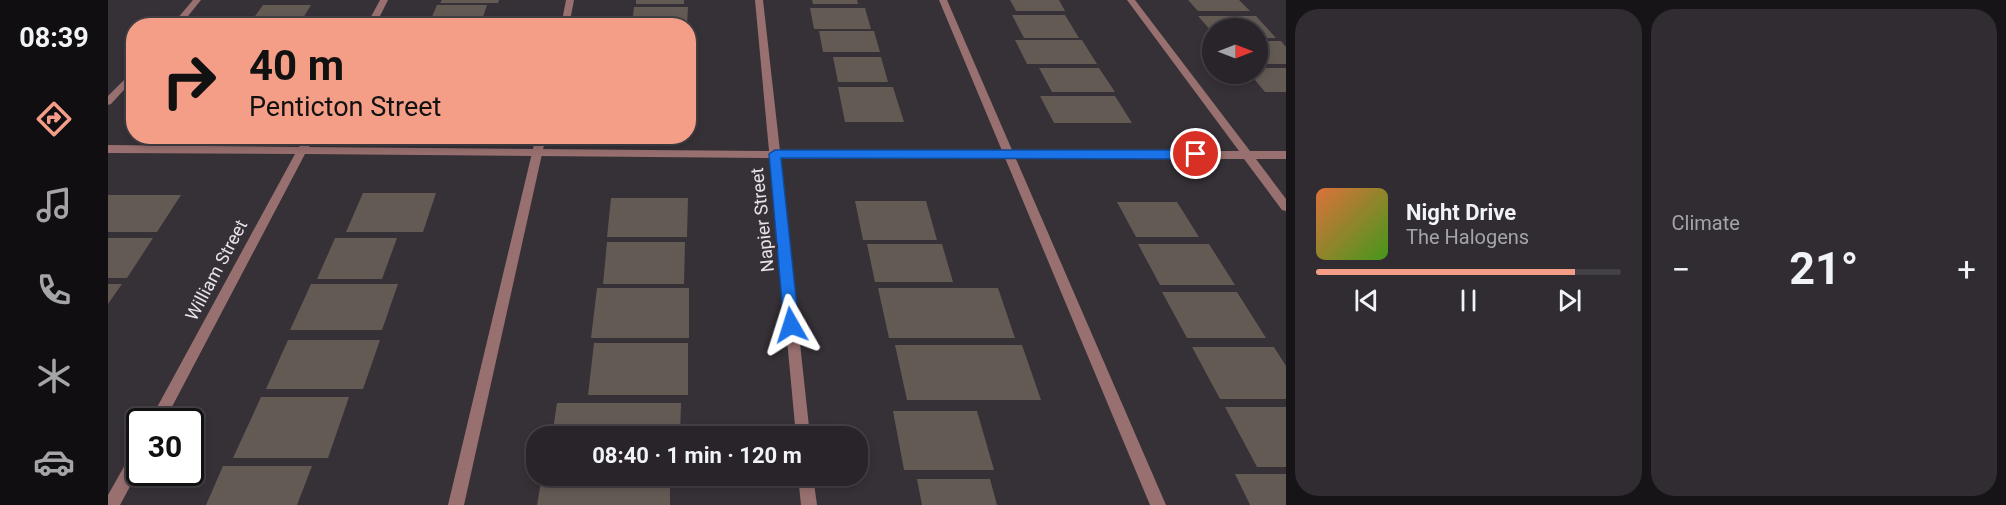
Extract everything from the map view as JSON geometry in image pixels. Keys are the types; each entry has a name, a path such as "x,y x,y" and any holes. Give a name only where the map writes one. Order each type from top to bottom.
{"street":[{"path":"182,18 197,0"},
{"path":"374,18 384,0"},
{"path":"567,18 570,0"},
{"name":"Napier Street","path":"759,0 802,426"},
{"path":"942,0 1158,505"},
{"path":"1131,0 1286,207"},
{"path":"108,102 126,82"},
{"name":"William Street","path":"164,408 306,144"},
{"path":"456,505 504,288 540,144"},
{"path":"108,149 1286,155"},
{"path":"111,505 126,478"},
{"path":"808,486 809,505"}],"building":[{"path":"442,0 499,0 498,3 440,3"},
{"path":"636,0 684,0 684,4 636,4"},
{"path":"812,0 857,0 858,4 813,4"},
{"path":"1010,0 1059,0 1065,11 1016,11"},
{"path":"1188,0 1239,0 1250,11 1198,11"},
{"path":"263,5 311,5 303,18 254,18"},
{"path":"437,5 487,5 483,18 431,18"},
{"path":"634,7 688,7 687,18 633,18"},
{"path":"810,8 865,8 871,29 814,29"},
{"path":"1012,15 1065,15 1079,38 1024,38"},
{"path":"1198,16 1256,16 1258,18 1202,18 1202,21"},
{"path":"1268,29 1276,38 1268,38"},
{"path":"819,31 874,31 880,52 823,52"},
{"path":"1015,40 1082,40 1097,64 1027,64"},
{"path":"1268,41 1281,41 1286,47 1286,64 1268,64"},
{"path":"833,57 881,57 888,82 838,82"},
{"path":"1039,68 1099,68 1115,92 1052,92"},
{"path":"1268,68 1286,68 1286,92 1265,92 1258,84 1268,84"},
{"path":"838,87 893,87 904,122 845,122"},
{"path":"1040,96 1115,96 1132,123 1054,123"},
{"path":"363,193 436,193 423,232 346,232"},
{"path":"108,195 181,195 157,232 108,232"},
{"path":"611,198 688,198 687,237 607,237"},
{"path":"855,201 926,201 937,240 863,240"},
{"path":"1117,202 1177,202 1199,237 1136,237"},
{"path":"108,238 153,238 127,278 108,278"},
{"path":"335,238 397,238 382,279 317,279"},
{"path":"607,242 685,242 684,284 603,284"},
{"path":"867,244 942,244 953,282 875,282"},
{"path":"1138,244 1209,244 1235,285 1160,285"},
{"path":"108,284 122,284 108,304"},
{"path":"311,284 398,284 382,330 290,330"},
{"path":"597,288 689,288 689,338 591,338"},
{"path":"878,288 998,288 1015,338 889,338"},
{"path":"1162,292 1237,292 1266,338 1187,338"},
{"path":"288,340 380,340 363,389 266,389"},
{"path":"594,343 688,343 688,395 588,395"},
{"path":"895,345 1022,345 1041,400 907,400"},
{"path":"1192,347 1274,347 1286,366 1286,399 1220,399"},
{"path":"261,397 349,397 328,458 233,458"},
{"path":"557,403 681,403 680,426 554,426"},
{"path":"1225,407 1286,407 1286,467 1257,467"},
{"path":"893,411 977,411 994,470 904,470"},
{"path":"223,466 312,466 297,505 206,505"},
{"path":"1235,474 1286,474 1286,505 1250,505"},
{"path":"917,479 990,479 997,505 922,505"},
{"path":"540,486 670,486 670,505 537,505"}],"route":[{"path":"791,325 775,154 1196,154"}]}
